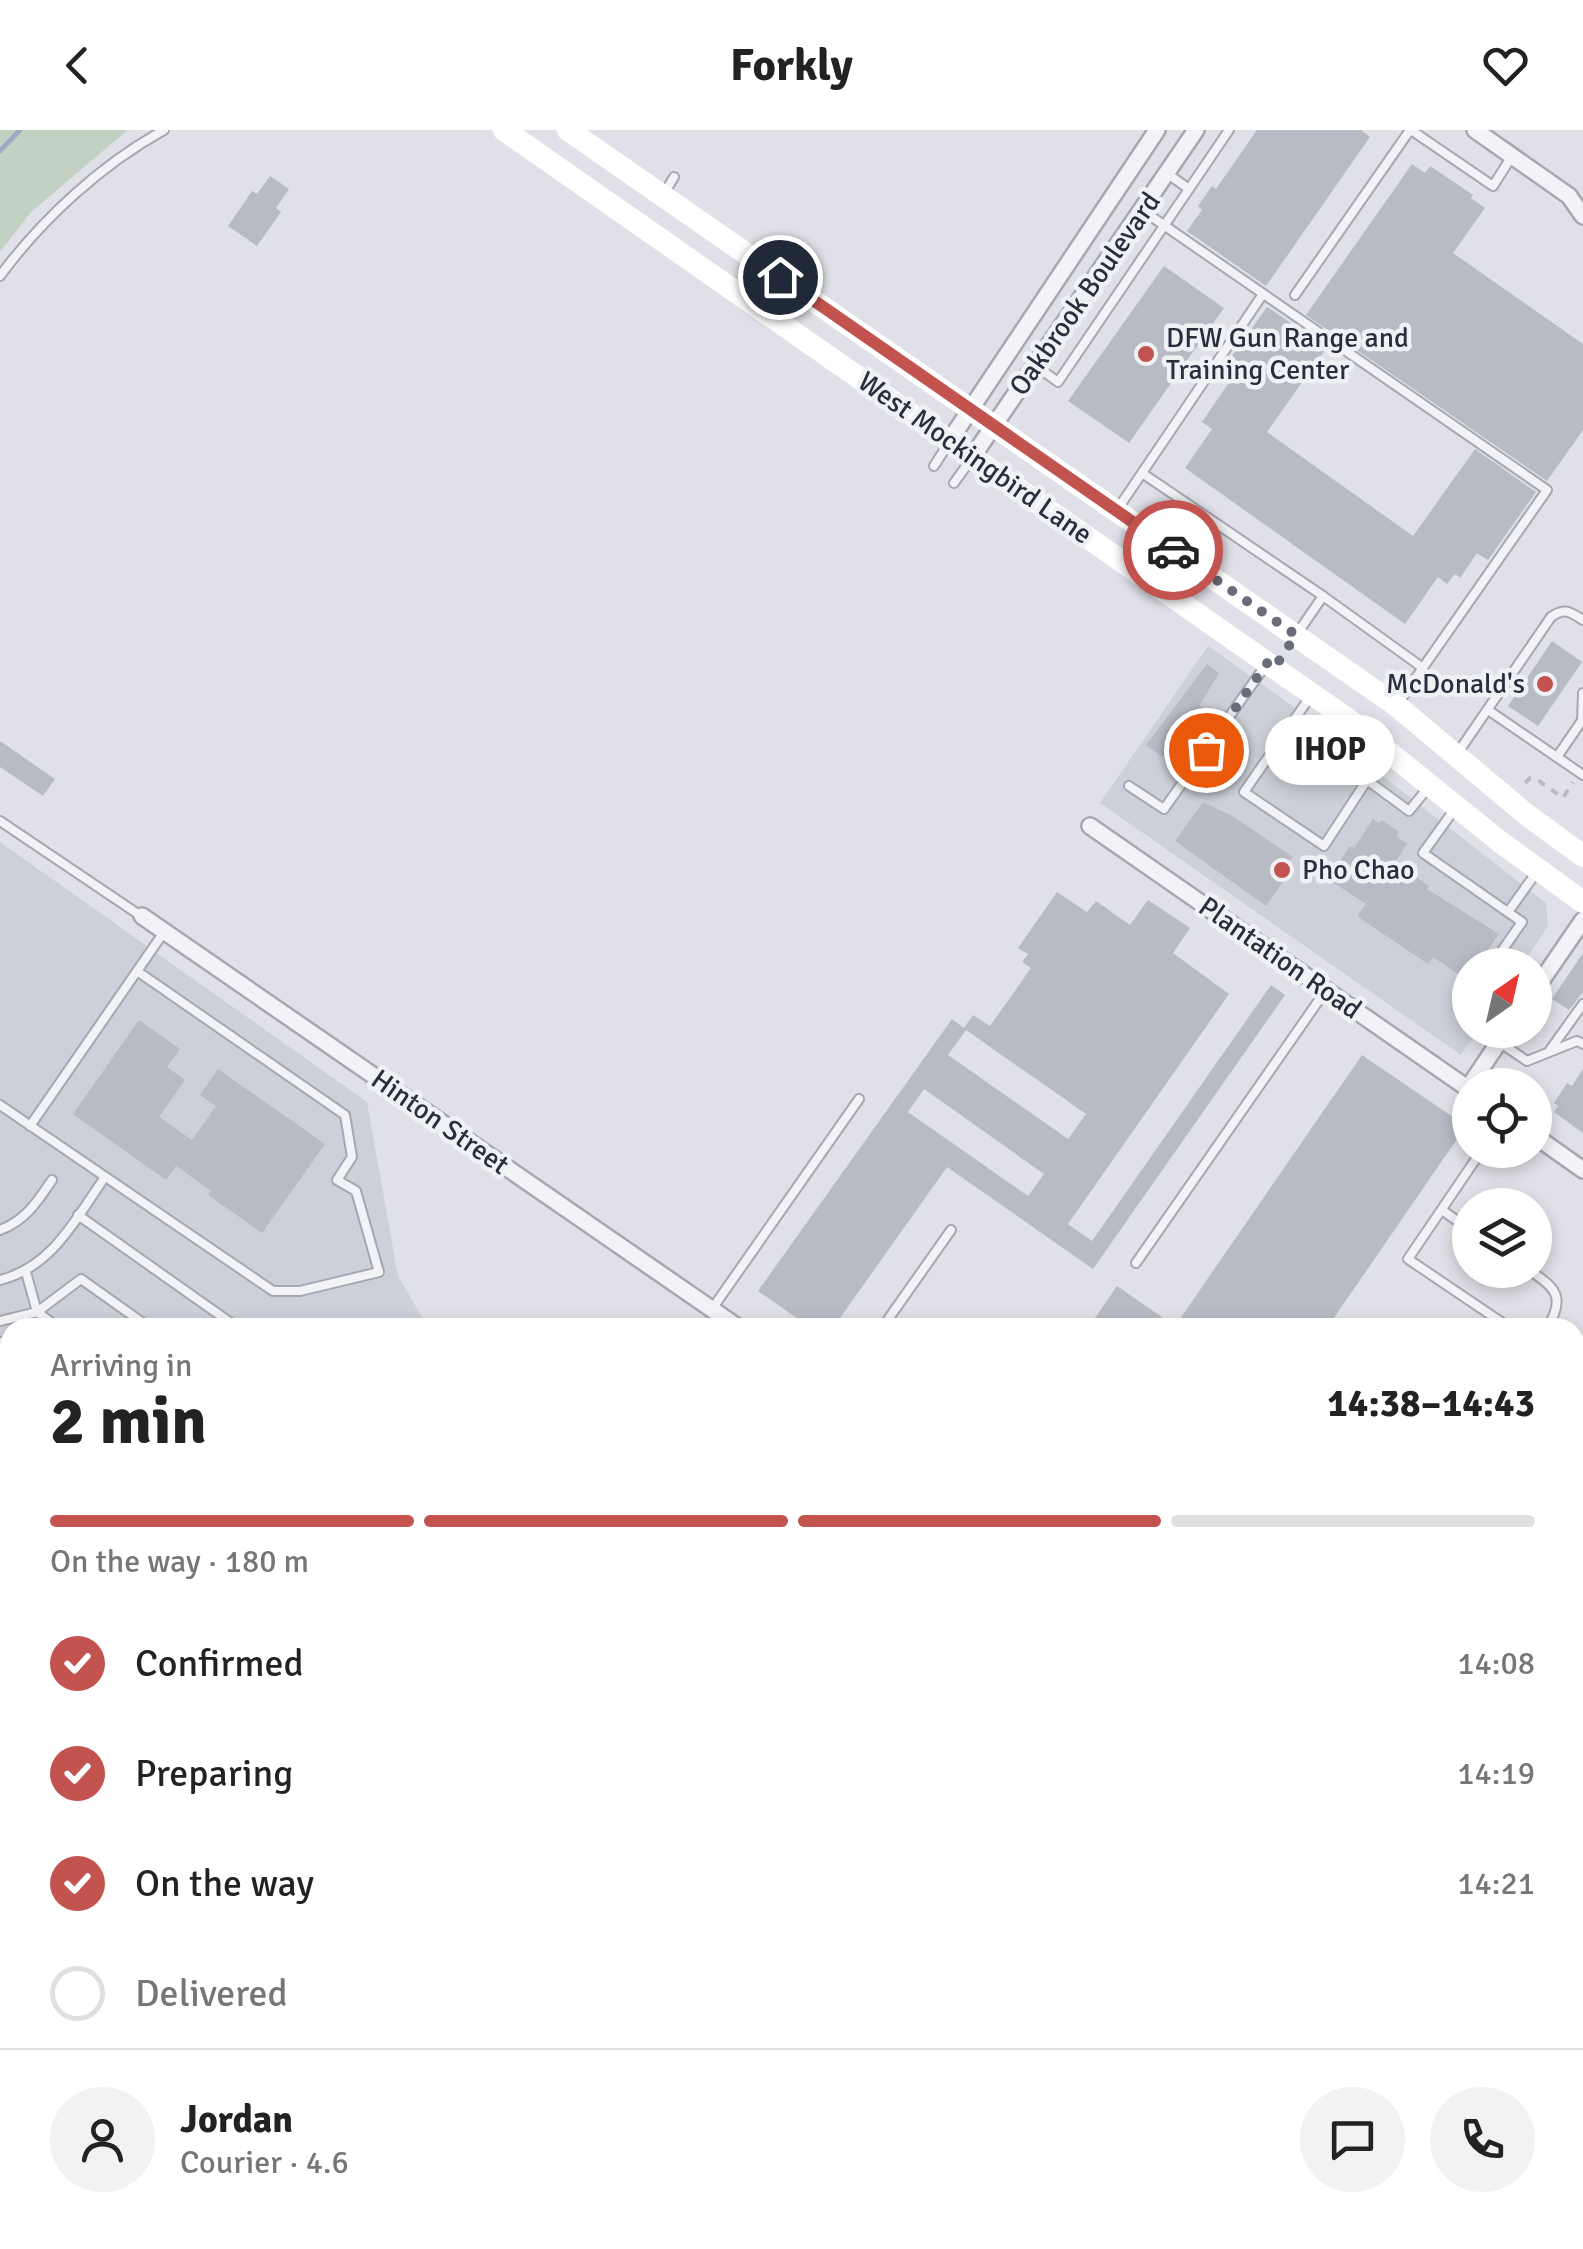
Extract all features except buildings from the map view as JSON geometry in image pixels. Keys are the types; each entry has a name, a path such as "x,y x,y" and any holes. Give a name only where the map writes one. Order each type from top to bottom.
{"main road":[{"name":"West Mockingbird Lane","path":"504,130 1272,665 1388,749 1583,902"},
{"name":"West Mockingbird Lane","path":"568,130 668,186 970,409 1396,706 1527,815 1583,856"},
{"path":"642,226 668,186"},
{"path":"1272,665 1296,635"}],"street":[{"name":"Oakbrook Boulevard","path":"950,440 1109,186 1157,130"},
{"name":"Oakbrook Boulevard","path":"973,456 1196,130"},
{"path":"1475,130 1569,196 1583,216"},
{"path":"1109,186 1142,210"},
{"name":"Plantation Road","path":"1086,824 1452,1077"},
{"name":"Hinton Street","path":"142,916 724,1318"},
{"path":"1552,965 1583,920"},
{"path":"1552,1148 1583,1170"}],"lane":[{"path":"0,276 102,170 164,130"},
{"path":"1036,366 1058,382 1229,130"},
{"path":"1294,296 1410,130 1493,186 1512,156"},
{"path":"1168,174 1190,189"},
{"path":"1142,210 1547,490 1396,706"},
{"path":"1117,510 1262,294"},
{"path":"934,466 950,440"},
{"path":"954,483 973,456"},
{"path":"1142,473 1423,668"},
{"path":"1296,635 1323,596"},
{"path":"1456,754 1551,616 1569,610 1580,621"},
{"path":"1128,786 1164,808 1272,665"},
{"path":"1557,757 1582,720 1583,693"},
{"path":"1312,694 1244,792 1324,846 1388,749"},
{"path":"1488,710 1583,775"},
{"path":"1367,780 1410,811 1430,784"},
{"path":"1457,806 1423,853 1522,922 1504,948"},
{"path":"0,820 142,916"},
{"path":"1508,912 1538,870"},
{"path":"30,1126 164,932"},
{"path":"0,1105 274,1290 300,1290 380,1272 356,1192 337,1180 352,1157 345,1114 138,971"},
{"path":"1136,1264 1326,990"},
{"path":"1548,1054 1583,1004"},
{"path":"1514,1048 1526,1060 1577,1042 1583,1044"},
{"path":"712,1310 859,1098"},
{"path":"1470,1168 1408,1258 1495,1318"},
{"path":"0,1280 26,1272 46,1258 105,1177"},
{"path":"0,1230 14,1226 52,1180"},
{"path":"1442,1210 1452,1217"},
{"path":"78,1215 224,1318"},
{"path":"889,1318 951,1230"},
{"path":"26,1272 37,1312 45,1318"},
{"path":"15,1318 37,1312 81,1279 136,1318"},
{"path":"1552,1287 1558,1298 1553,1318"}],"path":[{"path":"1525,783 1535,778 1562,798 1573,782"}],"shaded area":[{"path":"1208,646 1291,705 1546,903 1548,926 1533,948 1452,948 1452,1048 1466,1048 1461,1055 1100,803"},
{"path":"0,842 367,1102 398,1276 423,1318 0,1318"}],"green space":[{"path":"0,130 128,130 31,212 0,252"}],"waterway":[{"path":"0,151 20,130"}],"way so far":[{"path":"1173,550 1296,635 1275,667 1268,662 1206,750"}],"place":[{"name":"DFW Gun Range and Training Center","path":"1146,354"},
{"name":"McDonald's","path":"1545,684"},
{"name":"IHOP","path":"1206,750"},
{"name":"Pho Chao","path":"1282,870"}],"route":[{"path":"780,277 1173,550"}]}
